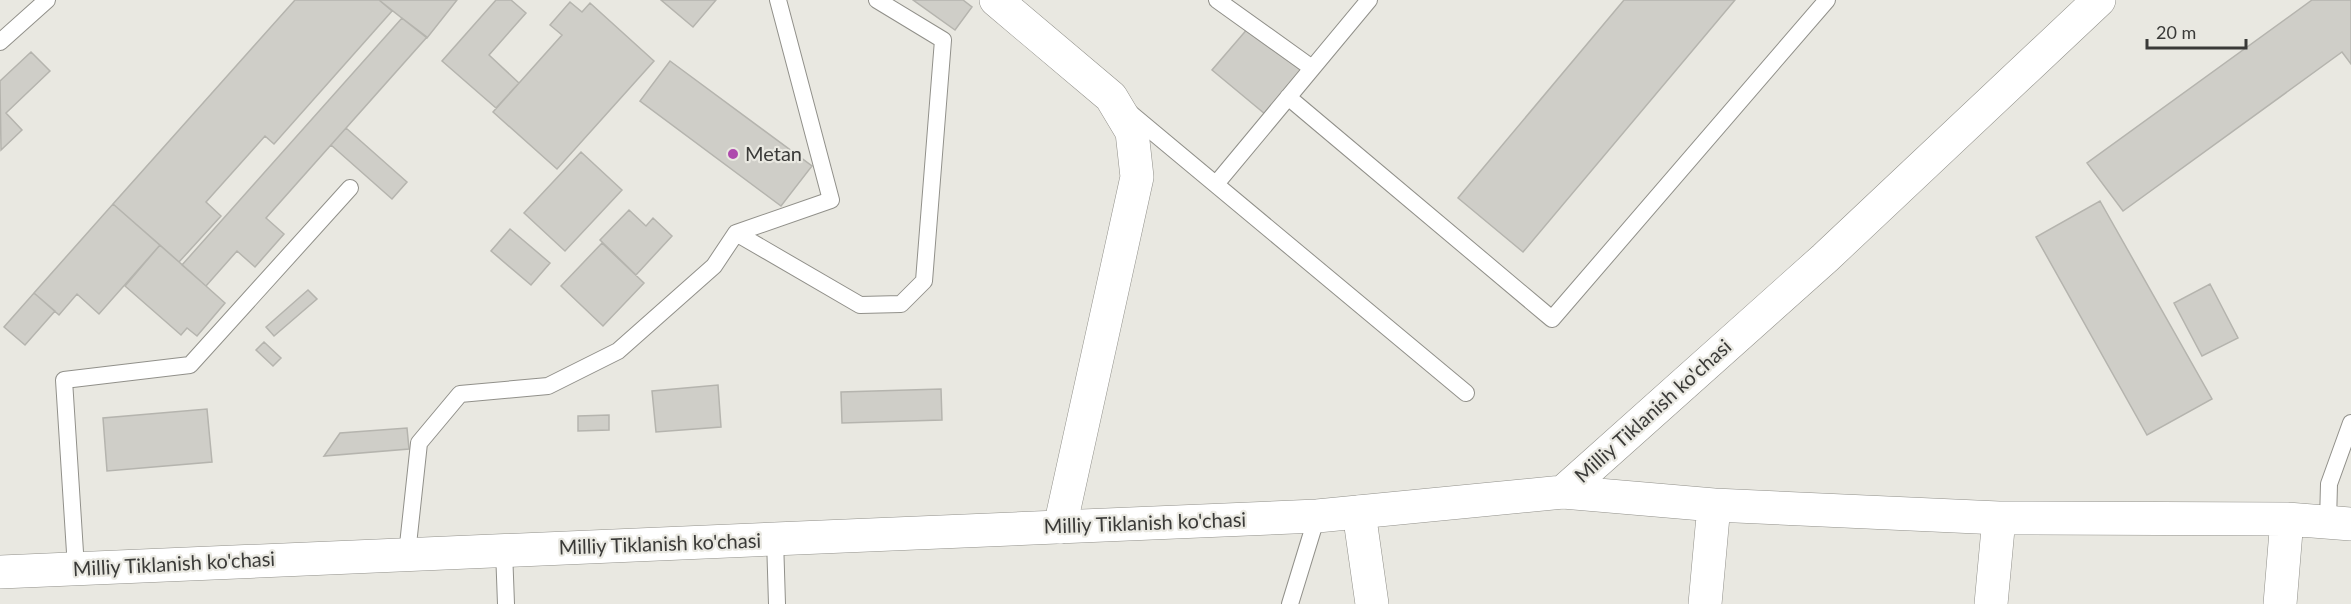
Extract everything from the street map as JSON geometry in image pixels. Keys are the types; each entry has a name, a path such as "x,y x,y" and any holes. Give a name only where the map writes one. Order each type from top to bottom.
{"main road":[{"path":"996,0 1111,97 1132,132 1137,177 1060,527"},
{"name":"Milliy Tiklanish ko'chasi","path":"0,572 1317,516 1563,492 1825,258 2101,2"},
{"path":"1563,492 1714,505 1999,518 2287,519 2340,523"},
{"path":"1705,604 1714,505"},
{"path":"1359,512 1372,604"},
{"path":"1991,604 1999,518"},
{"path":"2280,604 2287,519"}],"lane":[{"path":"0,42 47,0"},
{"path":"406,554 419,443 460,394 548,386 618,351 714,266 736,233 831,200 778,0"},
{"path":"736,233 860,305 901,304 924,281 943,40 877,0"},
{"path":"1217,0 1312,68"},
{"path":"1216,184 1369,0"},
{"path":"1288,97 1552,319 1827,0"},
{"path":"1111,97 1466,393"},
{"path":"76,568 64,380 190,365 350,188"},
{"path":"2340,523 2329,484 2351,423"},
{"path":"1290,604 1317,516"},
{"path":"775,539 777,604"},
{"path":"504,550 506,604"}],"building":[{"path":"295,0 379,0 392,11 274,144 265,136 206,202 221,216 179,262 113,204"},
{"path":"379,0 457,0 427,38"},
{"path":"496,0 511,0 526,13 489,55 519,83 496,108 442,61"},
{"path":"661,0 716,0 693,27"},
{"path":"913,0 963,0 972,7 955,30"},
{"path":"1624,0 1735,0 1523,252 1458,198"},
{"path":"2312,0 2351,0 2351,64 2342,52 2123,211 2087,163"},
{"path":"570,2 582,12 590,3 654,61 557,169 493,112 562,35 550,25"},
{"path":"402,18 427,37 266,218 284,234 255,267 237,251 206,286 182,265"},
{"path":"1249,27 1302,71 1265,114 1212,70"},
{"path":"31,52 50,71 6,113 22,130 1,150 0,81"},
{"path":"670,61 812,166 781,206 640,101"},
{"path":"346,128 407,182 392,199 331,145"},
{"path":"581,152 622,190 565,251 524,213"},
{"path":"2100,201 2212,399 2147,435 2036,237"},
{"path":"113,204 160,245 99,314 77,294 59,315 34,293"},
{"path":"629,210 646,226 653,218 672,236 636,275 600,240"},
{"path":"510,229 550,263 531,285 491,251"},
{"path":"602,243 644,283 603,326 561,286"},
{"path":"160,245 225,303 197,336 187,328 181,335 125,286"},
{"path":"2210,284 2238,338 2202,356 2174,303"},
{"path":"308,290 317,299 274,336 266,327"},
{"path":"34,293 55,311 25,345 4,327"},
{"path":"264,342 281,358 273,366 256,350"},
{"path":"718,385 721,427 656,432 652,391"},
{"path":"941,389 942,420 842,423 841,392"},
{"path":"207,409 212,462 107,471 103,418"},
{"path":"609,415 609,430 578,431 578,416"},
{"path":"407,428 409,449 324,456 340,433"}],"place":[{"name":"Metan","path":"733,154"}]}
